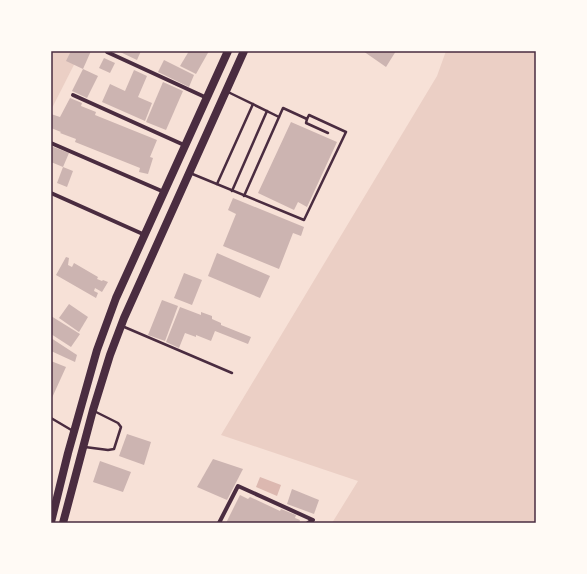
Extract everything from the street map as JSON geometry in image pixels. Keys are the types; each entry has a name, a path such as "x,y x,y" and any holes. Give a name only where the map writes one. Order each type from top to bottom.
{"main road":[{"path":"51,522 97,350 116,298 184,145 228,51"},
{"path":"63,523 93,410 121,326 188,173 244,51"},
{"path":"199,114 212,120"},
{"path":"97,350 110,356"},
{"path":"71,444 84,446"}],"street":[{"path":"108,52 207,98"},
{"path":"73,95 184,145"},
{"path":"51,143 164,192"},
{"path":"51,193 145,235"},
{"path":"220,523 238,486 313,520 308,523"}],"lane":[{"path":"225,91 279,117"},
{"path":"217,184 253,104"},
{"path":"244,196 284,108 308,119"},
{"path":"232,191 267,111"},
{"path":"188,173 304,220 346,132 309,115 306,123 328,133"},
{"path":"121,326 232,373"},
{"path":"84,446 108,450 114,449 121,427 118,422 93,410"},
{"path":"51,418 74,432"}],"shaded area":[{"path":"51,51 81,51 51,110"},
{"path":"446,51 536,51 536,523 332,523 358,481 221,435 437,76"},
{"path":"260,477 281,485 277,496 256,487"}],"building":[{"path":"71,51 91,51 83,69 66,61"},
{"path":"118,51 141,51 137,60"},
{"path":"189,51 209,51 196,74 180,66"},
{"path":"363,51 396,51 386,67"},
{"path":"104,58 115,63 110,73 99,68"},
{"path":"164,60 194,75 189,87 158,72"},
{"path":"83,69 98,76 87,98 72,91"},
{"path":"134,70 147,76 138,97 152,103 145,121 102,102 110,84 125,91"},
{"path":"163,82 183,91 166,130 146,122"},
{"path":"70,98 82,103 81,106 96,112 95,115 157,140 150,157 153,158 148,174 139,172 140,168 75,142 76,139 51,128 51,114 60,117"},
{"path":"291,122 337,142 307,207 298,202 294,210 258,193"},
{"path":"51,146 69,153 63,167 51,162"},
{"path":"63,167 73,171 67,187 57,183"},
{"path":"233,198 304,227 301,236 293,233 279,269 223,246 236,214 228,210"},
{"path":"217,253 270,276 260,298 208,276"},
{"path":"66,257 69,258 68,265 72,267 74,263 98,277 97,279 108,282 102,292 95,288 94,291 98,293 96,298 56,275"},
{"path":"184,273 202,280 192,305 174,298"},
{"path":"162,300 178,306 165,341 148,335"},
{"path":"69,304 88,317 79,332 59,318"},
{"path":"180,307 201,315 201,312 212,316 212,319 221,323 221,325 251,337 248,344 215,331 211,341 196,335 196,337 185,333 179,348 166,342"},
{"path":"51,316 80,334 71,347 51,334"},
{"path":"51,338 77,355 75,362 51,351"},
{"path":"51,361 66,367 51,400"},
{"path":"127,434 151,442 144,465 119,456"},
{"path":"213,459 243,469 227,500 197,487"},
{"path":"100,461 131,472 123,492 93,482"},
{"path":"292,489 319,500 314,514 287,504"},
{"path":"240,495 248,499 250,497 280,511 281,509 296,515 295,518 300,520 299,523 226,523"}]}
